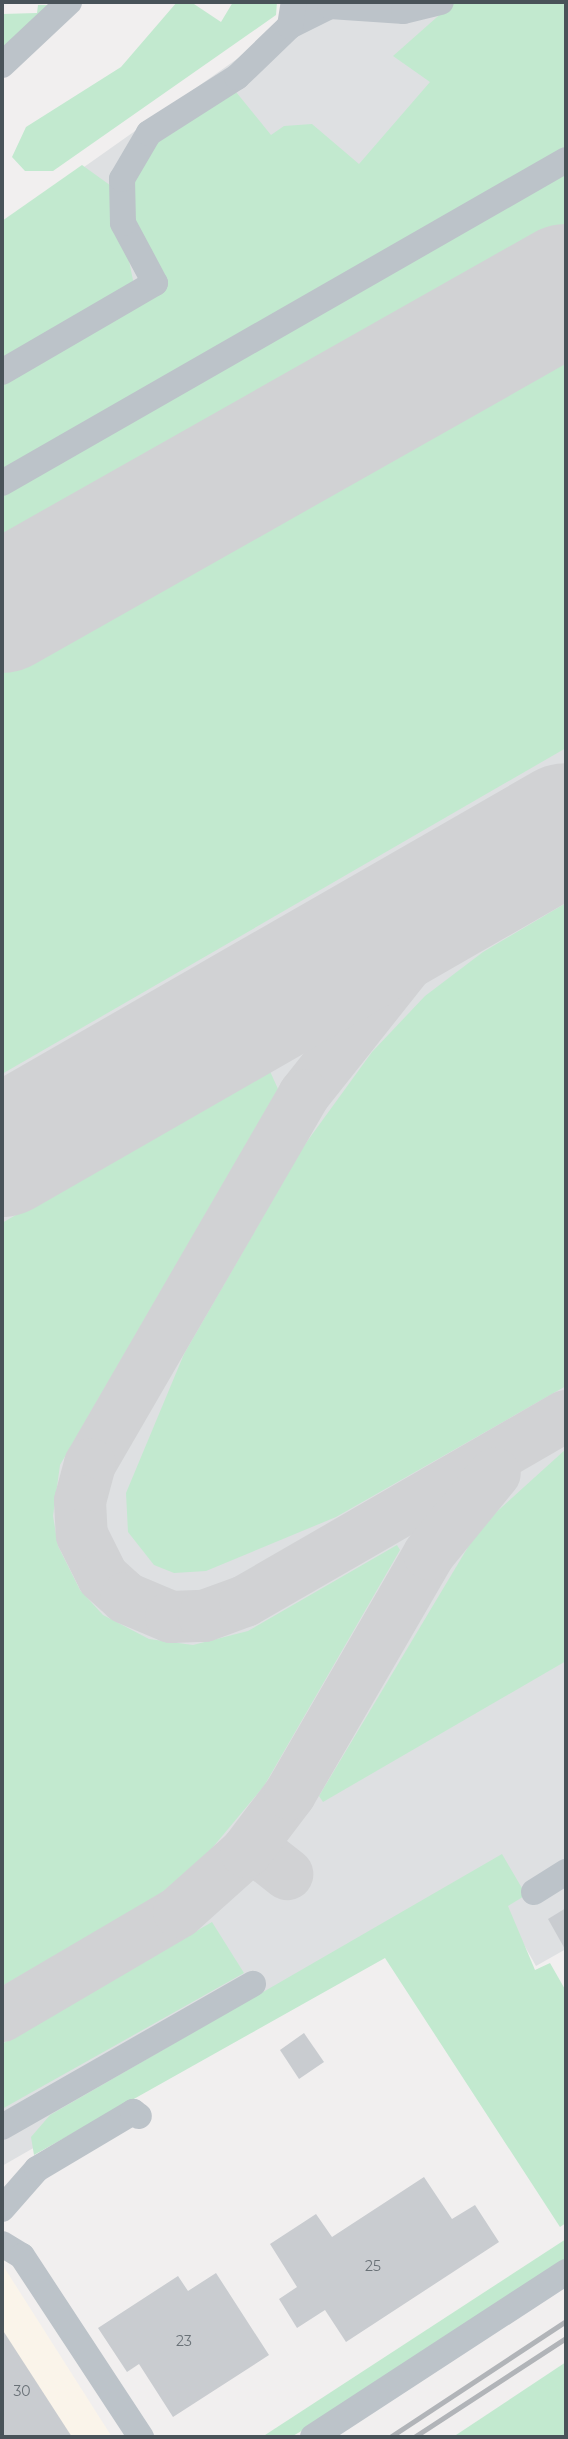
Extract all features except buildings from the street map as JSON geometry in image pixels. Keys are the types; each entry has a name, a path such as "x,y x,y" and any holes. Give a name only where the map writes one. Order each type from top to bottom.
{"street":[{"path":"2,65 69,2"},
{"path":"2,372 155,283 123,223 122,179 149,133 237,77 292,14 330,6 404,11 441,2"},
{"path":"2,483 566,160"},
{"path":"534,1892 566,1872"},
{"path":"2,2127 253,1983"},
{"path":"2,2209 37,2169 133,2112 139,2116"},
{"path":"2,2244 22,2256 141,2437"},
{"path":"313,2437 566,2272"}],"shaded area":[{"path":"291,2 566,2 566,1949 536,1966 491,1886 2,2166 2,225 288,23"},
{"path":"2,2264 112,2437 2,2437"}],"green space":[{"path":"177,2 191,2 221,22 233,2 277,2 276,15 53,171 25,171 12,157 26,127 121,67"},
{"path":"454,2 566,2 566,151 2,475 2,380 163,287 122,195 146,146 232,87 271,135 284,126 312,124 359,164 430,82 393,56"},
{"path":"38,5 49,5 2,59 2,14 37,13"},
{"path":"82,165 114,188 134,285 2,365 2,221"},
{"path":"566,166 566,748 2,1074 2,490"},
{"path":"566,903 566,1386 336,1517 206,1571 174,1573 154,1565 128,1532 126,1493 184,1354 303,1147 372,1052 425,996 483,952"},
{"path":"269,1069 278,1089 60,1465 53,1516 58,1546 80,1590 103,1615 149,1639 193,1645 248,1631 397,1545 400,1550 264,1786 198,1865 149,1902 2,1986 2,1223"},
{"path":"566,1449 566,1661 323,1802 319,1796 480,1527"},
{"path":"502,1854 526,1895 508,1906 535,1970 550,1963 566,1991 566,2223 560,2227 385,1958 34,2155 31,2137 50,2115"},
{"path":"212,1922 244,1973 2,2109 2,2044"},
{"path":"566,2239 566,2262 366,2394 291,2437 262,2437"},
{"path":"566,2362 566,2437 453,2437"}],"taxiway":[{"path":"566,830 503,876 414,956 304,1095 90,1464 80,1501 82,1535 103,1577 126,1598 171,1617 204,1616 245,1601 566,1416"},
{"path":"2,2016 179,1912 246,1852 290,1794 429,1554 495,1473"},
{"path":"246,1852 259,1852 287,1874"}],"runway":[{"path":"2,608 566,289"},
{"path":"2,1152 566,828"}],"railway":[{"path":"390,2437 566,2321"},
{"path":"414,2437 566,2338"}]}
